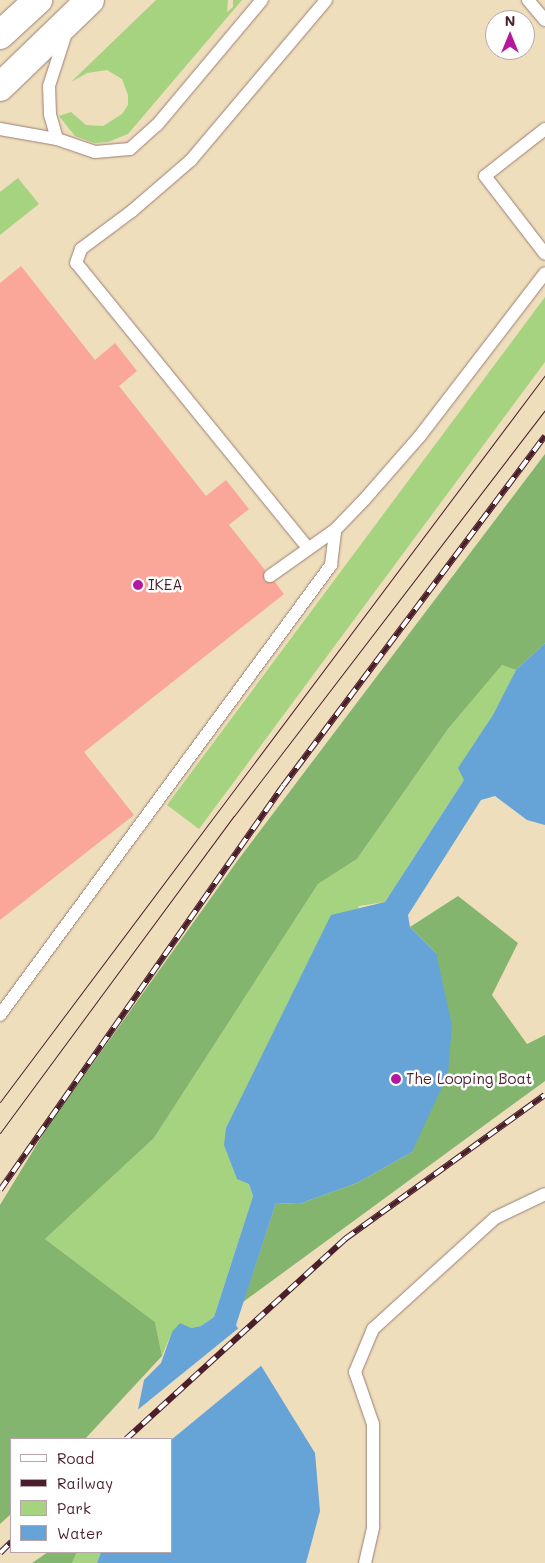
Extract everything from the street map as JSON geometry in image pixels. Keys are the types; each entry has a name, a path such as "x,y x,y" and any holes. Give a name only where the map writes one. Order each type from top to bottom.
{"main road":[{"path":"0,35 38,0"},
{"path":"0,87 90,0"}],"lane":[{"path":"0,130 57,139 95,152 130,149 157,125 262,0"},
{"path":"308,548 76,263 80,249 132,211 190,160 326,0"},
{"path":"528,0 545,20"},
{"path":"57,139 50,114 49,86 70,20"},
{"path":"545,129 485,176 545,254"},
{"path":"270,576 335,530 420,436 545,273"},
{"path":"0,1015 331,565 335,530"},
{"path":"365,1563 374,1527 374,1424 356,1372 374,1329 495,1218 545,1194"}],"green space":[{"path":"156,0 228,0 227,12 233,7 233,0 242,0 128,134 108,142 94,143 75,136 59,116 71,112 86,125 103,126 122,114 128,105 128,95 122,79 107,70 87,73 71,82"},
{"path":"18,178 39,204 0,235 0,192"},
{"path":"545,297 545,362 199,829 167,805"},
{"path":"545,454 545,643 516,670 502,665 448,729 357,859 318,884 154,1138 45,1239 155,1322 162,1356 86,1438 10,1438 10,1515 0,1524 0,1205 48,1126 238,860"},
{"path":"502,665 516,670 464,780 385,902 359,906 249,1184 253,1196 214,1317 201,1326 172,1332 162,1356 155,1322 45,1239 154,1138 318,884 357,859 448,729"},
{"path":"458,896 518,943 492,995 527,1044 545,1035 545,1081 243,1302 276,1203 299,1204 357,1183 412,1152 436,953 410,927"},
{"path":"47,1553 77,1553 72,1563 32,1563"},
{"path":"77,1553 101,1553 97,1563 72,1563"}],"water":[{"path":"545,643 545,825 527,820 495,796 481,800 408,915 410,927 436,953 452,1025 448,1074 412,1152 357,1183 299,1204 276,1203 236,1325 315,1453 320,1511 306,1563 97,1563 101,1553 172,1553 172,1438 132,1438 144,1380 161,1363 172,1332 180,1323 191,1328 201,1326 214,1317 253,1196 249,1184 237,1179 224,1145 226,1128 331,915 385,902 464,780 458,768 493,715 516,670"}],"pier":[{"path":"240,1327 262,1365 172,1439 130,1438 135,1412"}],"building":[{"name":"IKEA","path":"21,266 95,360 115,343 137,371 119,386 206,496 226,480 249,509 229,525 265,570 264,581 275,582 284,594 84,752 134,815 0,920 0,283"}],"tram line":[{"path":"0,1102 545,375"},
{"path":"0,1133 234,816 545,410"}],"railway":[{"path":"0,1190 283,786 545,436"},
{"path":"127,1438 345,1239 545,1095"},
{"path":"0,1553 10,1543"}],"place":[{"name":"IKEA","path":"138,585"},
{"name":"The Looping Boat","path":"396,1079"}]}
